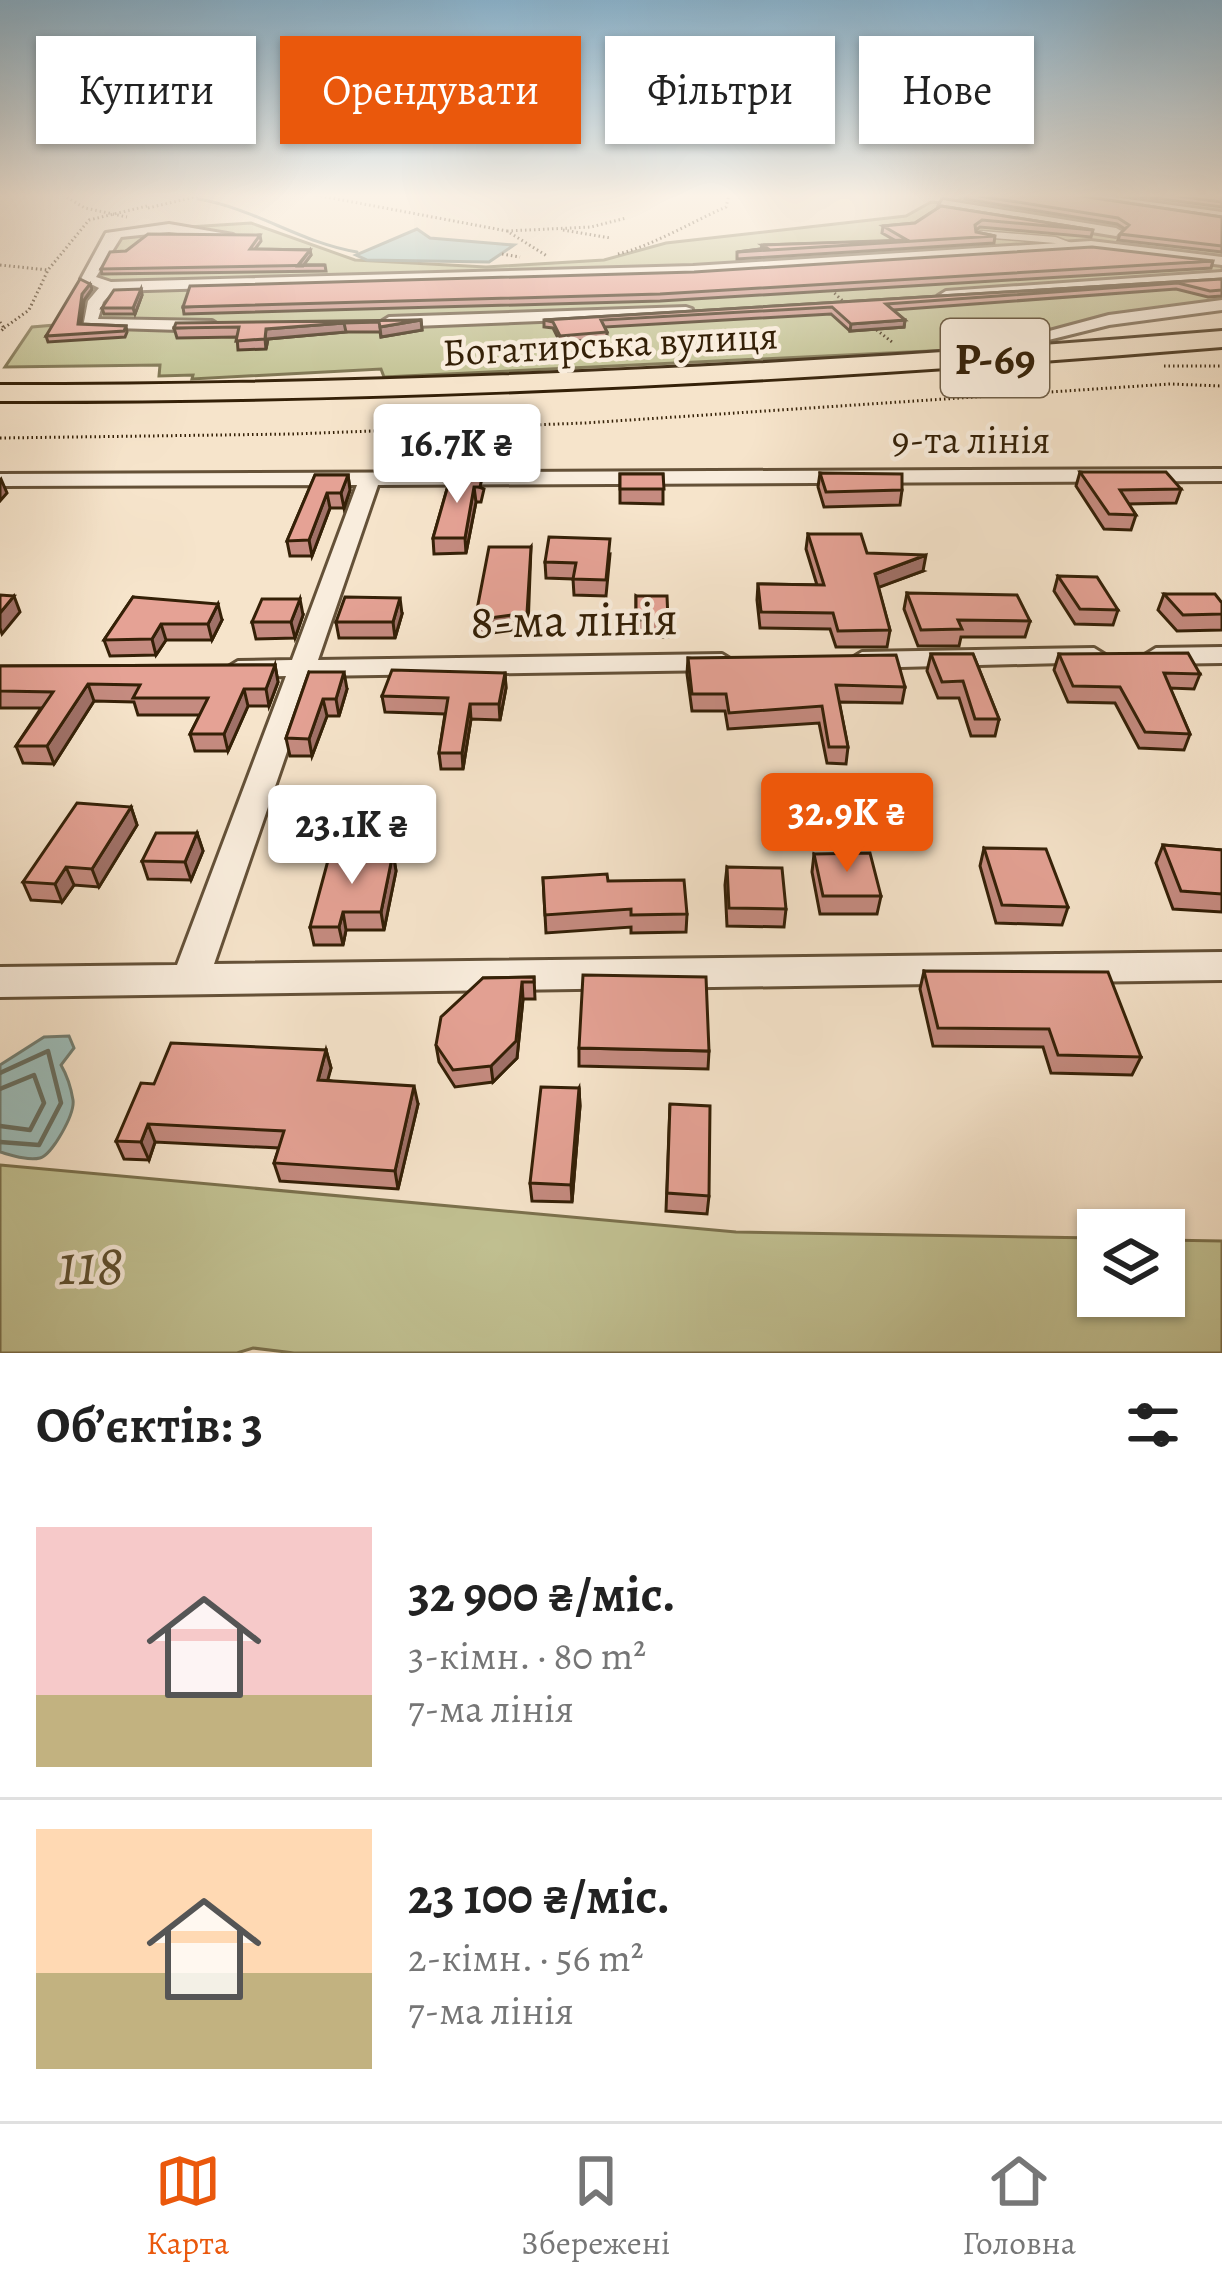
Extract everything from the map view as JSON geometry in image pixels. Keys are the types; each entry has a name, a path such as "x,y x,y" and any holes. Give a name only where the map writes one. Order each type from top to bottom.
{"main road":[{"name":"Богатирська вулиця","path":"0,393 357,392 929,364 1222,339"},
{"name":"Богатирська вулиця","path":"0,406 590,397 898,380 1222,353"}],"street":[{"path":"99,258 88,278 109,287 577,274 879,258"},
{"path":"916,298 1222,276"},
{"path":"109,287 96,301 89,324 112,328 241,326"},
{"path":"929,364 1074,327 1222,305"},
{"path":"376,322 697,311"},
{"name":"9-та лінія","path":"0,480 1222,475"},
{"path":"190,980 371,476"},
{"path":"844,660 1222,655"},
{"name":"8-ма лінія","path":"207,669 749,662"},
{"path":"0,982 1222,966"}],"path":[{"path":"0,322 2,330 29,310 58,258"},
{"path":"550,258 577,274"},
{"path":"802,263 845,303"},
{"path":"0,265 48,270"},
{"path":"861,317 893,343"},
{"path":"1157,367 1222,366"},
{"path":"0,437 240,438 607,424 1170,385 1222,386"}],"green space":[{"path":"95,258 350,258 486,267 604,260 1222,258 1222,303 1122,316 950,350 384,377 381,369 192,379 193,375 159,376 160,365 5,367 32,327 55,325"},
{"name":"118","path":"0,1165 736,1232 1077,1238 1077,1317 1185,1317 1185,1240 1222,1241 1222,1353 294,1353 253,1348 237,1353 0,1353"}],"water":[{"path":"363,258 495,258 489,262"},
{"path":"69,1036 74,1048 61,1065 73,1106 62,1133 40,1158 0,1152 0,1065 44,1037"}],"building":[{"path":"107,258 303,258 298,265 325,265 101,269"},
{"path":"915,258 1213,261 660,294 183,307 190,286 694,272"},
{"path":"80,279 90,284 82,294 78,324 126,326 124,331 46,336"},
{"path":"1222,279 1222,290 1210,291 1178,283 886,304 905,320 851,324 832,307 601,320 607,332 560,336 553,322 544,320"},
{"path":"141,289 133,308 102,308 114,290"},
{"path":"421,320 380,327 379,322 266,329 265,339 236,341 239,327 174,328 176,323"},
{"path":"1080,472 1166,472 1181,489 1120,490 1136,515 1109,514"},
{"path":"820,473 902,474 902,490 826,492"},
{"path":"483,474 480,487 474,487 465,538 433,538 451,475"},
{"path":"620,474 663,474 664,489 620,489"},
{"path":"315,475 348,475 341,493 327,493 309,540 287,541"},
{"path":"808,534 861,534 867,553 926,555 875,574 890,630 838,631 833,613 761,612 758,584 824,585"},
{"path":"549,537 610,539 606,580 573,579 576,563 545,562"},
{"path":"489,547 531,547 527,613 475,620"},
{"path":"1058,576 1097,577 1118,610 1080,609"},
{"path":"907,593 1017,595 1030,621 958,620 962,629 921,630"},
{"path":"1164,594 1215,594 1222,603 1222,614 1183,615"},
{"path":"0,595 14,596 0,613"},
{"path":"636,596 667,596 668,620 636,620"},
{"path":"133,597 218,604 208,624 161,624 152,639 104,640"},
{"path":"345,597 400,598 393,622 336,622"},
{"path":"262,599 300,599 291,622 252,622"},
{"path":"1188,653 1200,674 1164,673 1190,734 1145,732 1120,687 1073,686 1059,654"},
{"path":"931,654 973,654 999,719 975,719 963,681 942,682"},
{"path":"896,655 905,687 836,685 848,747 829,747 822,706 729,713 726,694 692,694 688,658"},
{"path":"275,665 266,689 244,689 224,734 190,734 208,698 133,698 140,685 88,684 47,746 16,746 53,692 0,691 0,666"},
{"path":"392,670 505,673 499,704 470,704 462,753 439,753 448,698 382,696"},
{"path":"309,672 344,672 336,699 323,699 309,739 286,738"},
{"path":"77,803 131,807 92,869 66,867 55,884 23,882"},
{"path":"156,833 197,833 185,862 142,861"},
{"path":"1163,845 1222,850 1222,894 1181,891"},
{"path":"984,848 1046,849 1068,907 1002,905"},
{"path":"330,853 393,853 381,912 343,912 339,927 310,927"},
{"path":"870,853 881,896 823,896 814,854"},
{"path":"727,867 782,868 786,909 729,908"},
{"path":"607,874 608,881 684,880 687,914 631,915 631,909 545,915 543,878"},
{"path":"924,971 1108,972 1141,1057 1058,1055 1049,1029 938,1028"},
{"path":"583,975 706,977 709,1051 579,1048"},
{"path":"534,977 534,982 522,982 516,1041 491,1066 453,1070 436,1045 441,1017 483,978"},
{"path":"171,1043 326,1050 318,1080 414,1086 395,1171 274,1163 284,1131 148,1124 141,1142 116,1141 141,1083 154,1084"},
{"path":"541,1087 579,1088 571,1185 530,1183"},
{"path":"670,1104 710,1106 709,1196 667,1193"}]}
